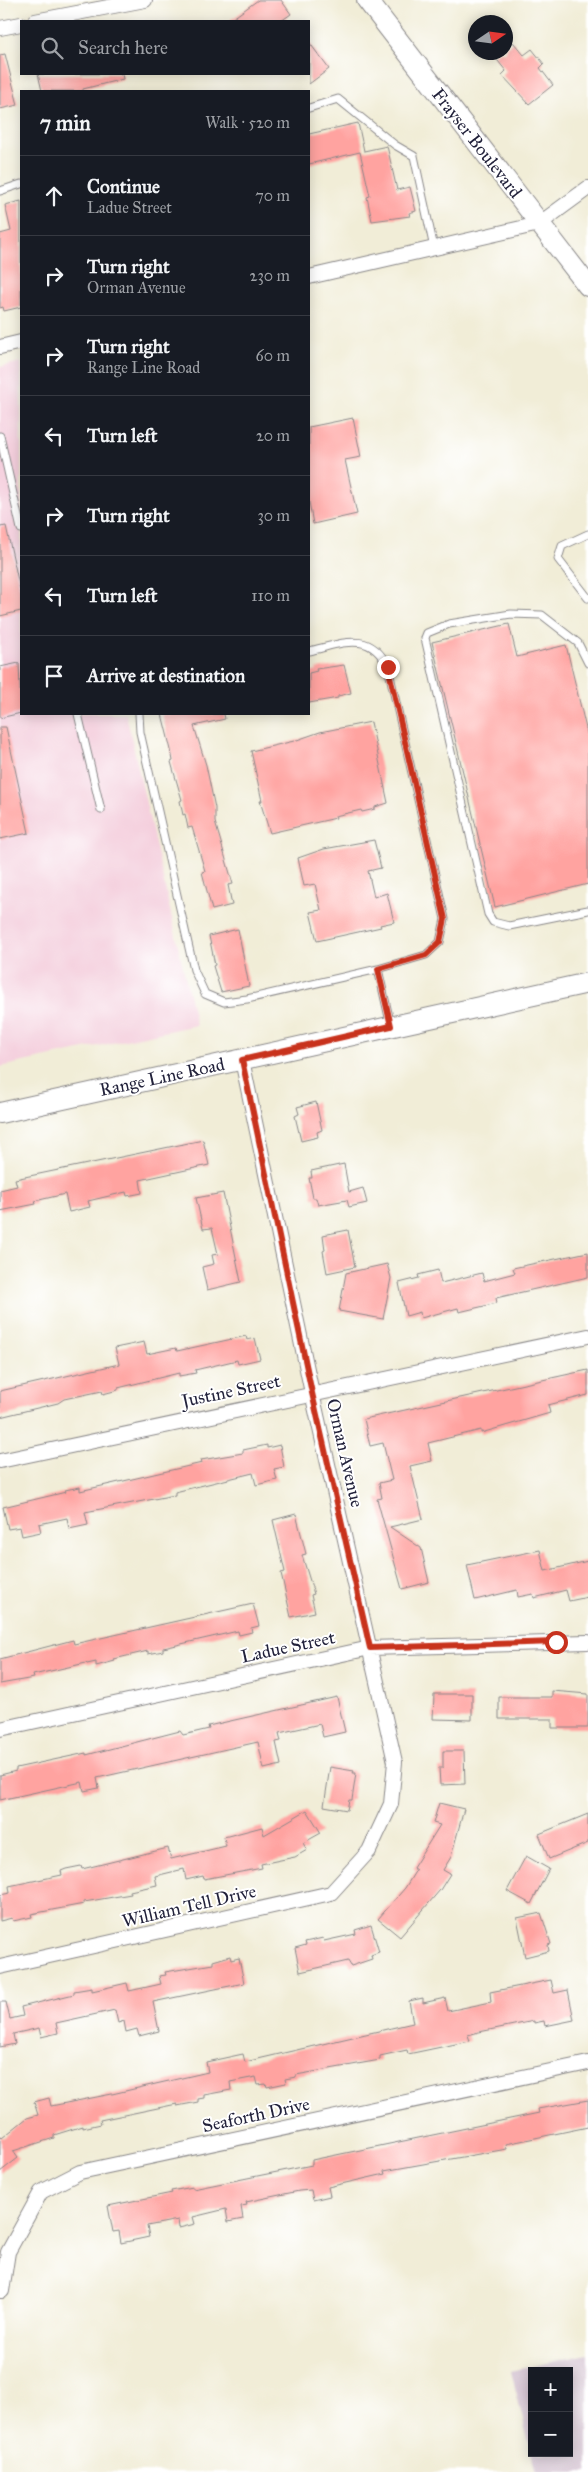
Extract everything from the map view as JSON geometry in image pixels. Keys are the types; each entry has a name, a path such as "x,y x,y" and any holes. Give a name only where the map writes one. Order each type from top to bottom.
{"main road":[{"name":"Frayser Boulevard","path":"366,0 588,286"},
{"name":"Range Line Road","path":"0,1113 588,982"}],"street":[{"path":"40,20 145,0"},
{"path":"0,28 20,24"},
{"path":"310,276 539,224 588,188"},
{"path":"0,347 20,342"},
{"name":"Orman Avenue","path":"242,1060 312,1393 395,1762 391,1804 370,1852"},
{"name":"Justine Street","path":"0,1461 312,1393 588,1336"},
{"name":"Ladue Street","path":"0,1729 370,1648 588,1642"},
{"name":"William Tell Drive","path":"0,1967 331,1893 370,1852"},
{"name":"Seaforth Drive","path":"1,2291 8,2252 41,2192 80,2172 588,2062"}],"lane":[{"path":"310,108 338,100 395,145 414,156 434,248"},
{"path":"0,191 20,184"},
{"path":"0,436 20,524"},
{"path":"588,534 562,546 558,559 588,598"},
{"path":"588,662 578,643 542,615 511,614 449,624 427,633 425,638 488,914 493,922 509,926 588,910"},
{"path":"139,715 140,732 194,970 205,994 224,1002 246,999 378,969 426,955 440,942 445,919 388,667 382,655 372,646 357,640 310,651"},
{"path":"78,715 101,810"},
{"path":"378,969 391,1026"}],"shaded area":[{"path":"20,362 20,715 126,715 196,1025 0,1067 0,367"},
{"path":"588,2354 588,2472 536,2472 532,2457 573,2457 573,2367 529,2367"},
{"path":"528,2367 528,2412 528,2440 511,2371"}],"building":[{"path":"258,0 281,0 291,14 282,20 230,20"},
{"path":"513,42 524,55 532,49 544,64 540,68 553,85 529,104 502,75 506,71 497,60 513,60"},
{"path":"310,43 329,69 309,84 310,75"},
{"path":"5,54 18,105 0,109 0,55"},
{"path":"38,75 122,75 123,79 83,90 42,90"},
{"path":"358,123 364,151 387,146 397,190 410,187 416,211 409,213 410,216 372,221 367,197 370,196 360,152 310,164 310,134"},
{"path":"20,201 20,307 4,311 3,307 0,308 0,234 11,231 5,205"},
{"path":"353,418 361,457 345,460 357,514 313,524 310,508 310,427"},
{"path":"6,526 20,589 20,611 0,616 0,527"},
{"path":"509,624 517,657 566,645 588,737 588,884 495,907 432,642"},
{"path":"19,663 20,713 0,718 0,667"},
{"path":"344,665 351,693 338,696 338,698 310,703 310,673 317,671 316,669"},
{"path":"162,715 224,715 225,719 194,726 206,765 215,808 215,822 233,884 228,885 232,905 212,910 202,872 205,871 192,827 188,828 185,814 183,815 180,801 182,800 171,762 173,761"},
{"path":"371,722 388,803 375,807 375,809 362,812 361,810 335,816 336,818 270,833 260,801 262,801 251,751 294,741 320,732"},
{"path":"0,727 6,727 29,833 0,839"},
{"path":"374,840 381,868 368,871 374,897 387,893 394,922 380,925 381,927 317,941 310,912 321,910 315,884 304,886 298,858 324,849"},
{"path":"238,929 249,986 221,992 213,966 215,965 209,936"},
{"path":"316,1102 322,1130 317,1132 318,1137 301,1141 295,1116 299,1114 297,1107"},
{"path":"203,1140 209,1165 140,1180 142,1193 127,1196 126,1192 88,1201 90,1207 69,1212 65,1194 35,1201 36,1204 0,1211 0,1190 17,1186 15,1179"},
{"path":"344,1164 349,1192 363,1188 367,1203 349,1207 347,1200 318,1205 316,1198 313,1198 309,1178 312,1178 311,1171"},
{"path":"223,1193 241,1282 207,1290 202,1267 214,1264 212,1255 218,1254 212,1228 203,1229 196,1198"},
{"path":"348,1230 355,1267 327,1273 323,1251 325,1250 323,1235"},
{"path":"588,1252 588,1277 496,1298 497,1303 459,1312 458,1308 421,1318 420,1312 406,1316 399,1283 419,1278 418,1275 438,1270 441,1283 482,1273 484,1281 515,1273 513,1268"},
{"path":"387,1264 391,1278 383,1319 339,1311 346,1273"},
{"path":"246,1336 247,1340 255,1338 260,1359 238,1364 237,1360 195,1370 196,1373 179,1376 179,1373 118,1388 118,1390 103,1394 102,1391 64,1399 58,1403 0,1417 0,1391 119,1364 115,1348 144,1342 147,1354 176,1348 177,1351"},
{"path":"588,1370 588,1395 548,1405 550,1413 481,1433 481,1430 428,1443 432,1461 410,1466 423,1519 390,1527 421,1548 429,1582 402,1589 377,1499 382,1498 379,1483 392,1480 383,1443 370,1446 364,1419"},
{"path":"267,1445 267,1448 280,1445 284,1467 274,1469 277,1480 256,1485 253,1473 175,1492 175,1495 85,1512 88,1525 69,1529 67,1518 39,1524 41,1532 22,1536 20,1527 8,1529 3,1507 66,1492 65,1490 80,1487 80,1491 202,1463 201,1460 243,1453 243,1450"},
{"path":"296,1514 306,1554 302,1555 314,1594 311,1595 315,1612 291,1617 281,1573 285,1572 273,1520"},
{"path":"540,1550 545,1571 588,1561 588,1597 569,1601 566,1590 534,1598 533,1594 518,1597 517,1590 475,1600 467,1565"},
{"path":"253,1604 259,1626 251,1628 252,1632 239,1635 238,1631 163,1648 163,1651 148,1654 148,1651 114,1659 115,1661 96,1666 96,1662 86,1663 33,1675 34,1678 0,1684 0,1659 73,1640 74,1644"},
{"path":"552,1691 588,1694 588,1728 552,1728 552,1719 499,1719 499,1697 552,1697"},
{"path":"434,1694 472,1694 472,1720 433,1719"},
{"path":"337,1697 345,1732 323,1737 320,1724 279,1733 281,1741 276,1742 281,1765 264,1769 258,1742 97,1778 99,1788 84,1791 82,1782 0,1800 0,1775 16,1771 16,1768 86,1753 86,1755 180,1731 183,1735 209,1729 208,1726"},
{"path":"443,1751 464,1751 465,1784 440,1785 439,1768 443,1768"},
{"path":"330,1767 356,1773 352,1800 349,1800 347,1810 324,1806"},
{"path":"439,1803 464,1809 451,1857 443,1870 450,1874 440,1890 400,1937 378,1919 405,1888 416,1870 413,1868 440,1825 433,1823"},
{"path":"307,1810 321,1833 303,1843 307,1850 295,1857 261,1864 262,1868 204,1879 203,1876 186,1880 184,1869 155,1876 157,1885 130,1891 131,1894 31,1914 32,1917 13,1921 12,1918 0,1921 0,1895 10,1893 9,1886 62,1875 61,1871 66,1869 81,1866 82,1869 168,1848 171,1859 226,1846 224,1837 262,1827 264,1835"},
{"path":"588,1814 588,1843 549,1859 539,1834"},
{"path":"526,1856 549,1869 531,1904 507,1891"},
{"path":"541,1913 551,1944 548,1945 549,1951 525,1957 517,1918"},
{"path":"371,1925 379,1952 371,1955 372,1959 351,1966 348,1961 300,1972 295,1948 306,1945 305,1942 323,1938 324,1941 356,1934 355,1930"},
{"path":"230,1956 231,1960 239,1958 244,1983 153,2002 159,2031 139,2036 137,2029 126,2032 124,2021 118,2023 115,2010 56,2023 58,2033 41,2037 39,2028 13,2034 15,2044 0,2047 0,2002 6,2002 10,2019 23,2016 21,2007 74,1994 74,1991 92,1988 92,1991 127,1983 129,1991 161,1984 159,1976 166,1975 165,1972 213,1964 213,1961"},
{"path":"551,1980 554,1993 568,1990 574,2020 545,2026 544,2021 534,2023 534,2021 479,2032 468,2035 470,2041 408,2054 407,2050 380,2056 380,2060 296,2075 296,2077 285,2079 286,2083 267,2087 266,2084 258,2085 256,2077 230,2082 231,2090 204,2095 204,2098 198,2099 198,2102 177,2106 177,2104 100,2120 101,2124 83,2128 83,2126 54,2135 54,2138 13,2151 18,2158 0,2172 0,2136 2,2138 27,2118 38,2115 34,2102 49,2098 51,2106 112,2094 208,2072 206,2062 243,2054 245,2062 413,2023 409,2001 423,1998 423,2003 445,1998 448,2011 491,2002 490,1992"},
{"path":"588,2100 588,2127 506,2144 507,2149 384,2171 385,2174 328,2187 330,2196 313,2200 311,2190 246,2202 247,2205 241,2206 243,2219 228,2222 226,2209 193,2217 195,2224 179,2228 178,2220 147,2226 149,2237 121,2243 119,2231 113,2232 108,2206 172,2193 171,2191 193,2187 193,2189 312,2165 312,2160 539,2113 538,2109"}],"route":[{"path":"388,667 445,919 440,942 426,955 378,969 391,1026 242,1060 312,1393 370,1648 556,1642"}]}
